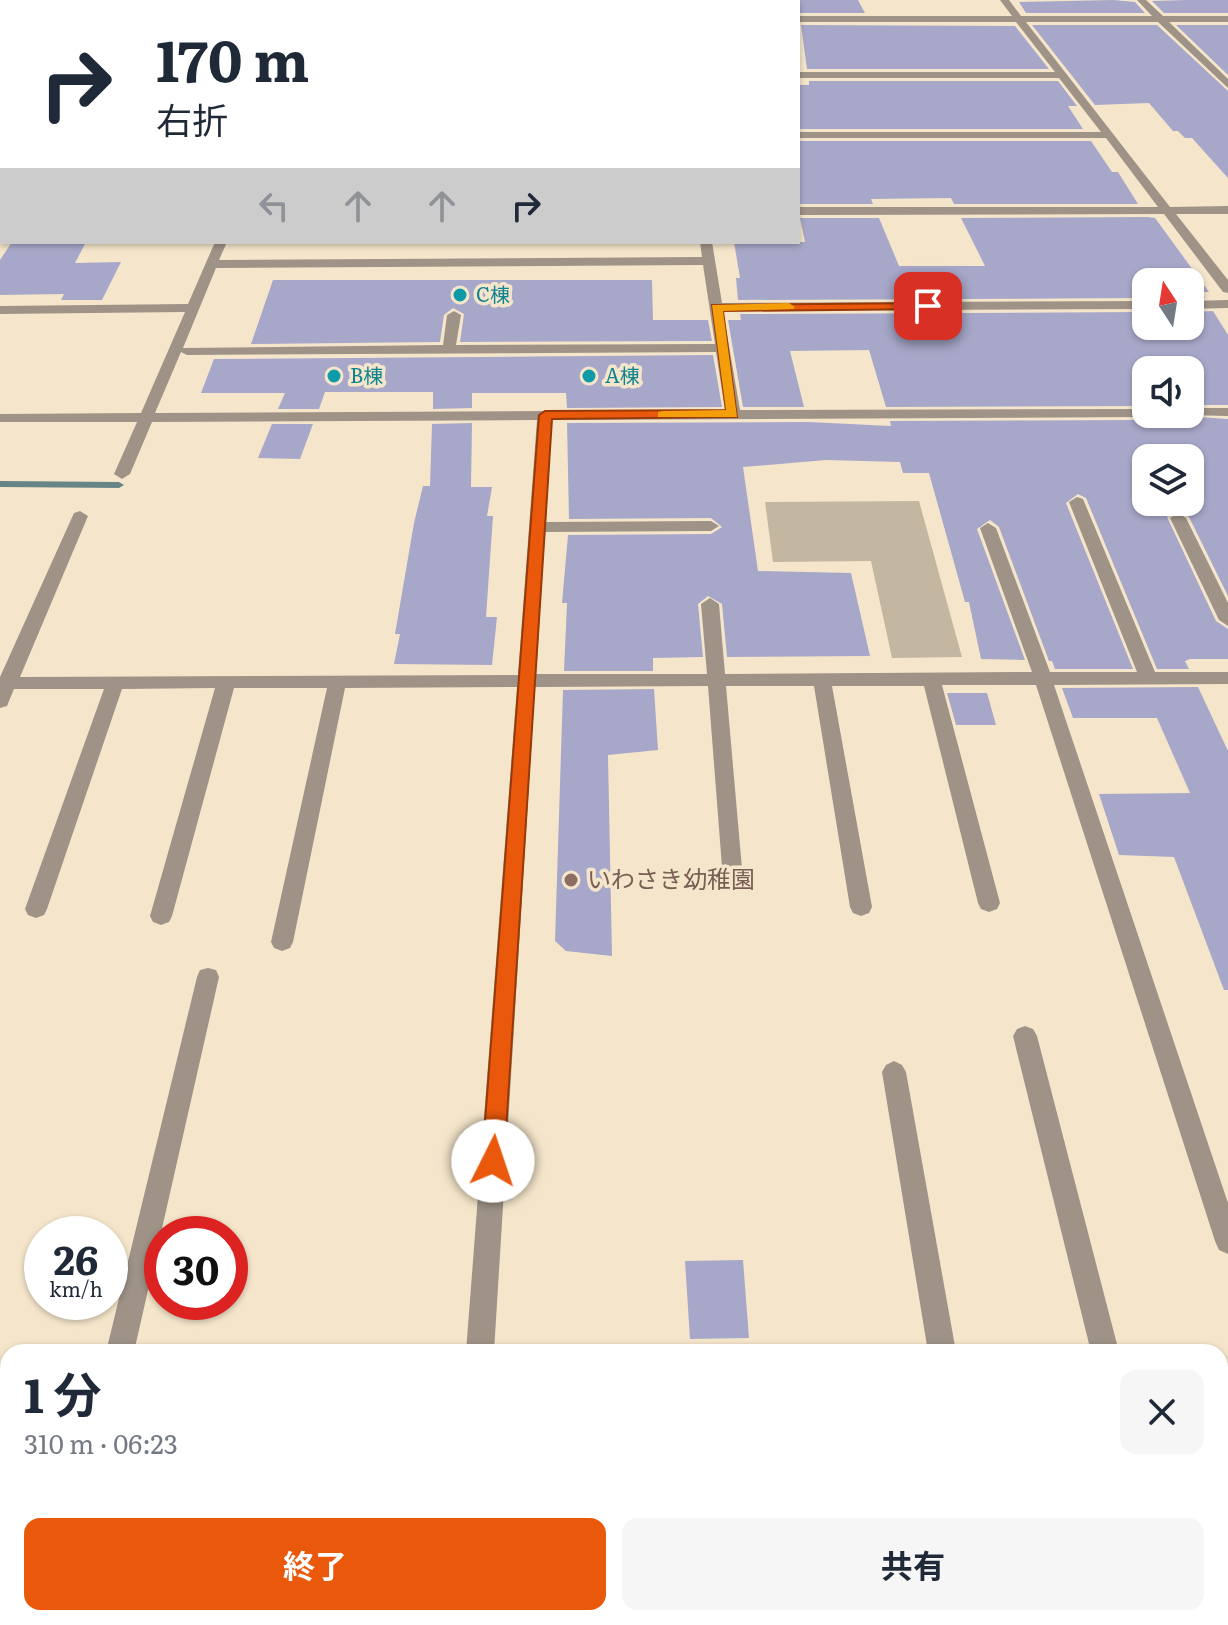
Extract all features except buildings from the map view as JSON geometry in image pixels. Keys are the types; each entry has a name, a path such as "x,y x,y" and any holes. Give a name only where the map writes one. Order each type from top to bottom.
{"street":[{"path":"1004,0 1228,289"},
{"path":"1141,0 1228,85"},
{"path":"800,19 1228,19"},
{"path":"800,75 1060,75"},
{"path":"800,135 1108,135"},
{"path":"800,211 1228,210"},
{"path":"122,474 220,244"},
{"path":"706,244 733,414"},
{"path":"211,264 709,261"},
{"path":"1204,305 1228,304"},
{"path":"717,307 1132,305"},
{"path":"0,310 192,308"},
{"path":"449,349 454,315"},
{"path":"187,351 723,348"},
{"path":"1204,412 1228,412"},
{"path":"0,418 1132,413"},
{"path":"481,1344 545,415"},
{"path":"1077,502 1148,678"},
{"path":"80,516 3,689 115,683 1228,678"},
{"path":"1178,518 1228,620"},
{"path":"538,527 711,526"},
{"path":"988,528 1043,679 1228,1241"},
{"path":"710,604 733,880"},
{"path":"931,679 989,903"},
{"path":"822,680 861,907"},
{"path":"36,909 115,683"},
{"path":"161,916 226,683"},
{"path":"282,942 337,683"},
{"path":"122,1344 208,977"},
{"path":"1025,1036 1103,1344"},
{"path":"894,1072 941,1344"}],"shaded area":[{"path":"919,501 962,657 892,658 871,561 773,562 765,502"}],"waterway":[{"path":"0,484 119,485"}],"slow traffic":[{"path":"663,415 733,414 717,307 789,307"}],"place":[{"name":"C棟","path":"460,295"},
{"name":"B棟","path":"334,376"},
{"name":"A棟","path":"589,376"},
{"name":"いわさき幼稚園","path":"571,880"}],"route":[{"path":"493,1161 545,415 733,414 717,307 928,306"}]}
